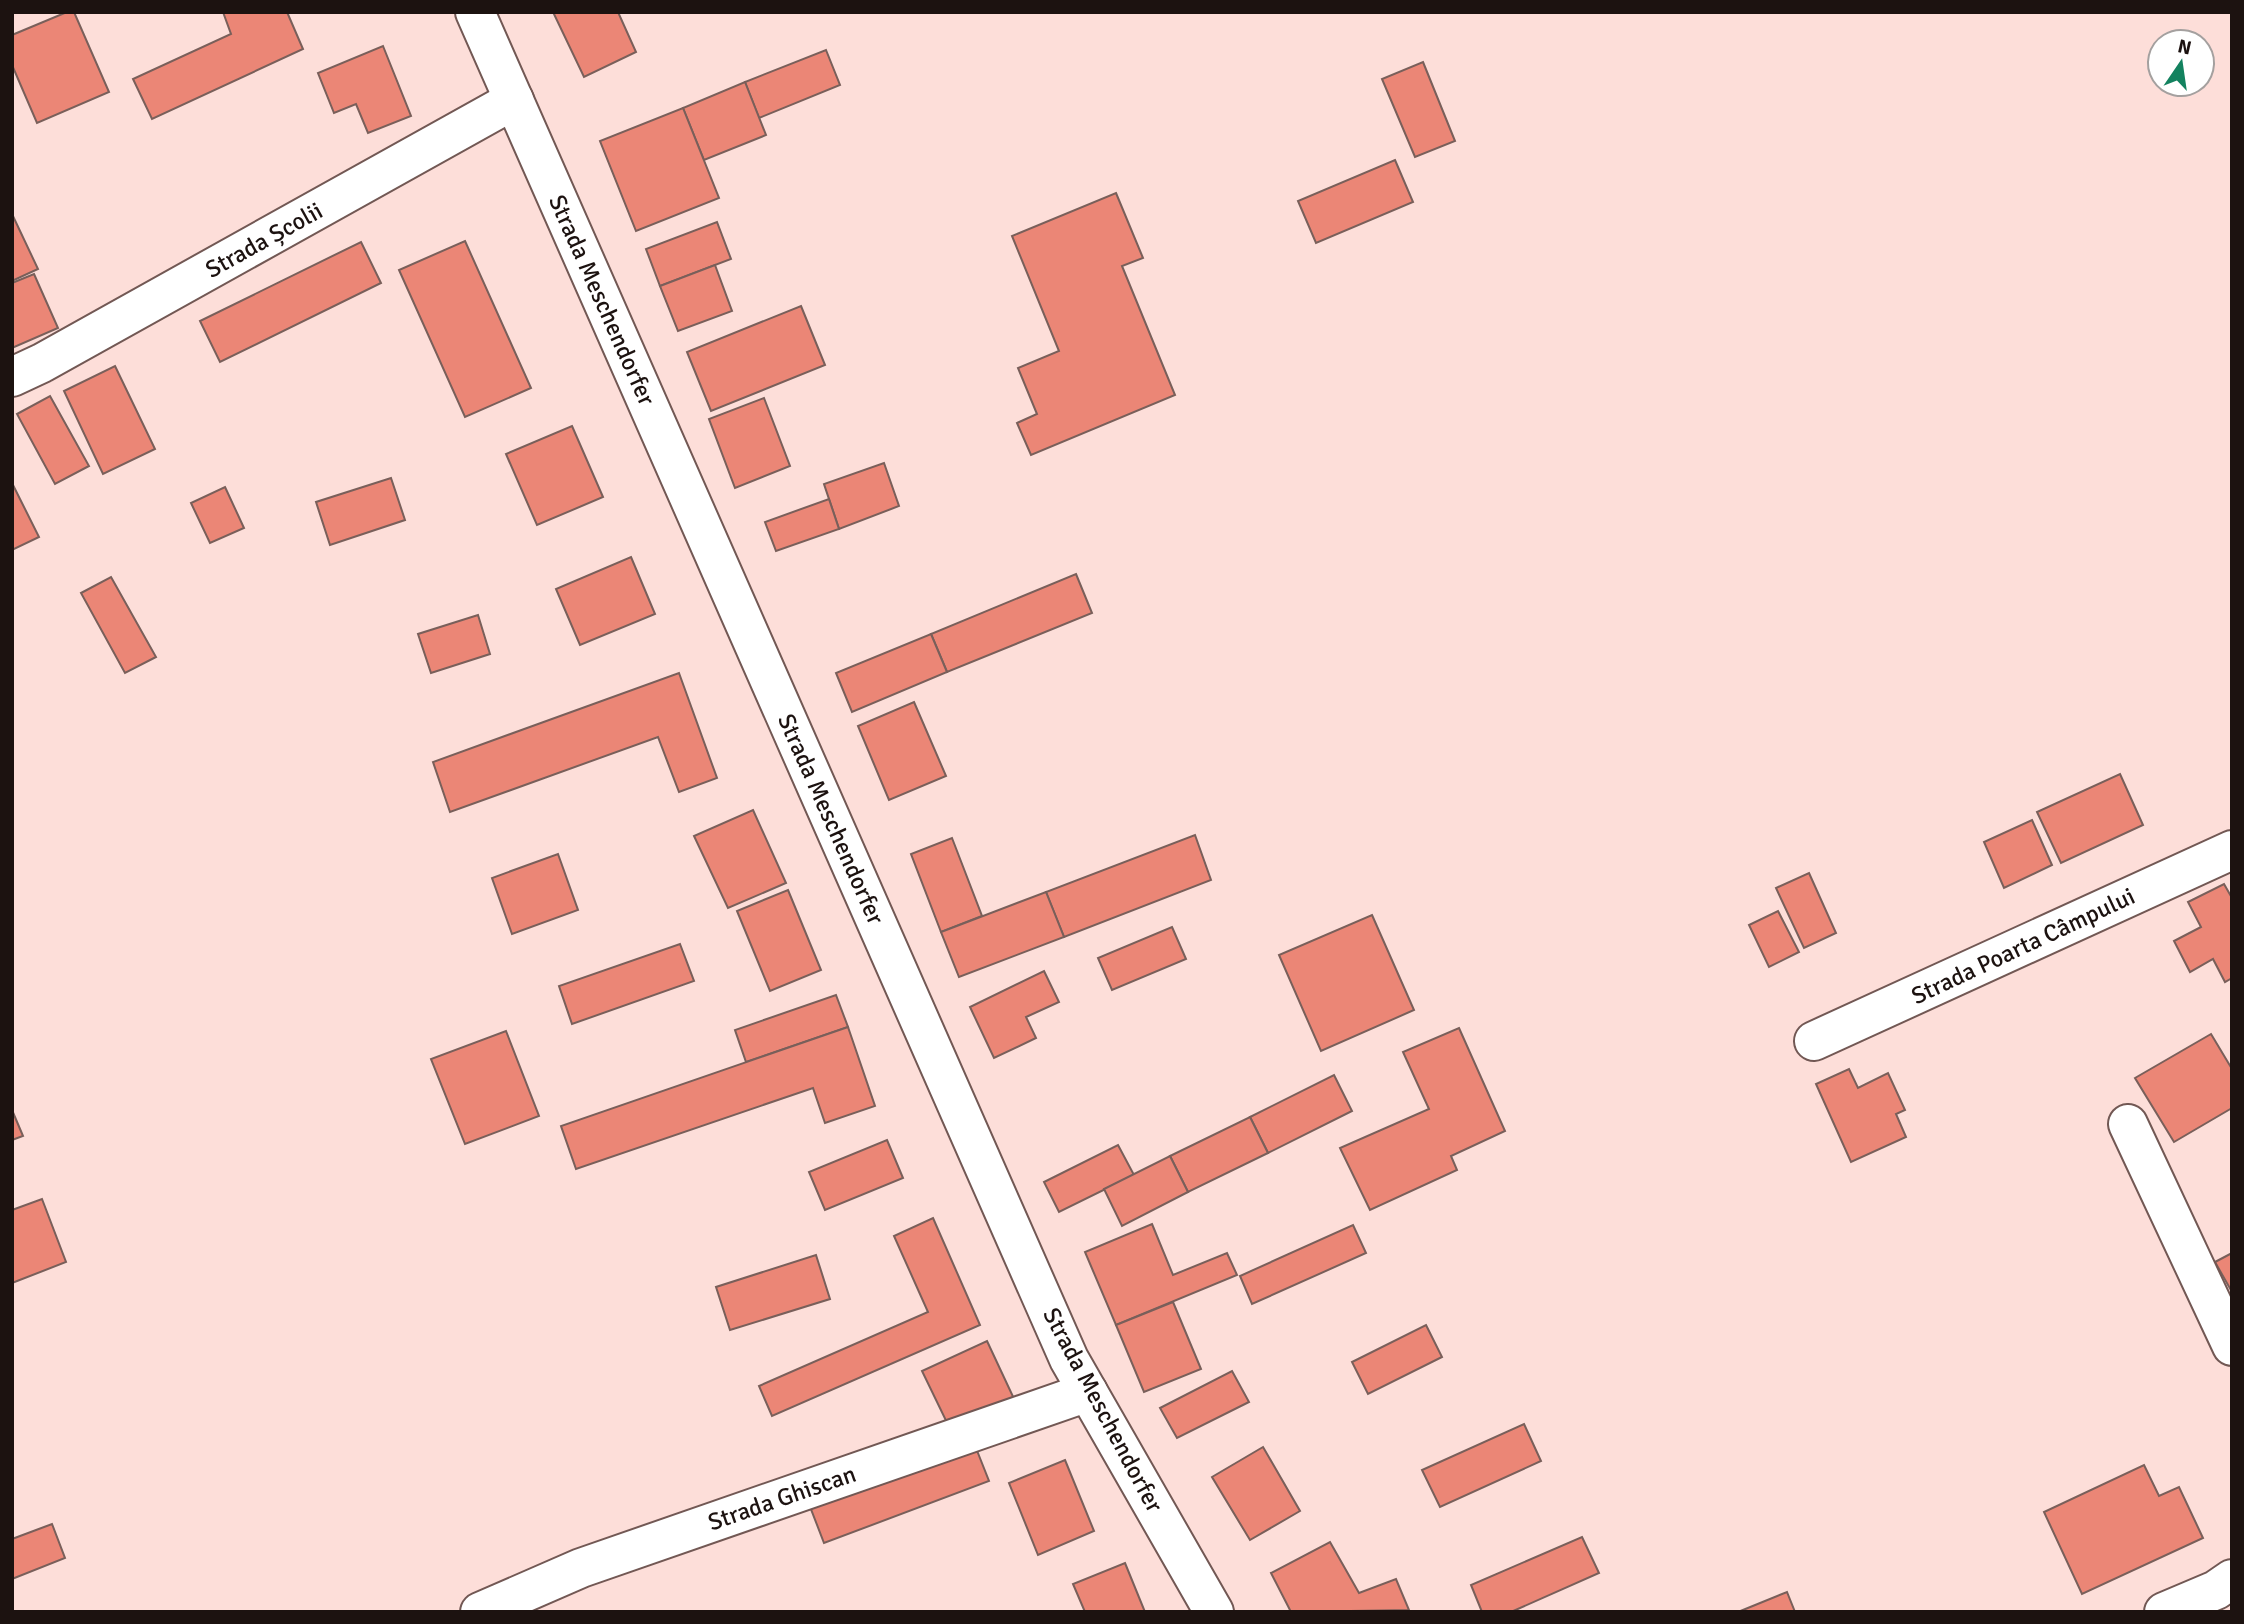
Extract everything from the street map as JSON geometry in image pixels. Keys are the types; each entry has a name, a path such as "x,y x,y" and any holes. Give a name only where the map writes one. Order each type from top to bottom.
{"street":[{"name":"Strada Meschendorfer","path":"475,12 1069,1359 1214,1612"},
{"name":"Strada Școlii","path":"12,377 54,357 514,100"},
{"name":"Strada Poarta Câmpului","path":"1814,1041 2232,850"},
{"path":"2128,1124 2232,1346"},
{"name":"Strada Ghiscan","path":"480,1612 581,1568 1088,1392"},
{"path":"2164,1612 2217,1590 2232,1579"}],"building":[{"path":"67,12 74,12 109,92 37,123 12,65 12,35"},
{"path":"223,12 287,12 303,49 152,119 133,79 231,34"},
{"path":"553,12 618,12 636,52 584,77"},
{"path":"383,46 411,116 368,133 356,104 334,113 318,73"},
{"path":"826,50 840,85 759,118 745,82"},
{"path":"1423,62 1455,141 1415,157 1382,79"},
{"path":"745,82 766,135 704,160 683,108"},
{"path":"683,108 719,198 636,231 600,141"},
{"path":"1395,160 1413,202 1316,243 1298,201"},
{"path":"1116,193 1143,258 1122,266 1175,395 1031,455 1017,423 1037,414 1018,368 1059,351 1012,236"},
{"path":"12,214 38,269 12,281"},
{"path":"717,222 731,259 660,286 646,249"},
{"path":"465,241 531,388 465,417 399,270"},
{"path":"361,242 381,283 220,362 200,321"},
{"path":"715,265 732,311 678,331 660,286"},
{"path":"34,274 58,328 12,348 12,283"},
{"path":"801,306 825,365 711,411 687,352"},
{"path":"115,366 155,449 103,474 64,391"},
{"path":"50,396 89,466 55,484 17,414"},
{"path":"764,398 790,466 735,488 709,419"},
{"path":"572,426 603,497 537,525 506,454"},
{"path":"884,463 899,506 839,529 824,484"},
{"path":"391,478 405,520 330,545 316,502"},
{"path":"12,483 39,537 12,550"},
{"path":"225,487 244,528 210,543 191,503"},
{"path":"829,499 839,529 776,551 765,522"},
{"path":"631,557 655,614 580,645 556,589"},
{"path":"1076,574 1092,613 947,672 931,634"},
{"path":"111,577 156,657 125,673 81,593"},
{"path":"478,615 490,654 431,673 418,634"},
{"path":"931,634 947,672 852,712 836,673"},
{"path":"679,673 717,778 679,792 658,737 450,812 433,762"},
{"path":"914,702 946,776 889,800 858,726"},
{"path":"2120,774 2143,825 2061,863 2037,812"},
{"path":"753,810 786,883 728,908 694,836"},
{"path":"2032,820 2052,865 2004,888 1984,842"},
{"path":"1195,835 1211,880 1064,937 1046,892"},
{"path":"952,838 982,916 941,932 911,854"},
{"path":"558,854 578,910 512,934 492,878"},
{"path":"1809,873 1836,933 1804,948 1776,888"},
{"path":"2224,884 2232,898 2232,978 2225,982 2213,959 2190,972 2174,941 2201,927 2188,902"},
{"path":"788,890 821,970 770,991 737,911"},
{"path":"1046,892 1064,937 959,977 941,932"},
{"path":"1778,911 1799,952 1769,967 1749,925"},
{"path":"1372,915 1414,1010 1321,1051 1279,955"},
{"path":"1172,927 1186,959 1112,990 1098,958"},
{"path":"680,944 694,981 572,1024 559,986"},
{"path":"1044,971 1059,1002 1026,1017 1036,1038 994,1058 970,1007"},
{"path":"836,995 848,1027 746,1062 735,1030"},
{"path":"848,1027 875,1106 825,1123 813,1088 576,1169 561,1126"},
{"path":"1459,1028 1505,1131 1451,1156 1457,1170 1370,1210 1340,1148 1429,1109 1403,1052"},
{"path":"506,1031 539,1116 465,1144 431,1059"},
{"path":"2211,1034 2232,1069 2232,1108 2174,1142 2135,1078"},
{"path":"1849,1069 1858,1088 1888,1073 1905,1110 1896,1114 1906,1137 1851,1162 1816,1084"},
{"path":"1334,1075 1352,1111 1268,1153 1250,1117"},
{"path":"12,1110 23,1136 12,1140"},
{"path":"1250,1117 1268,1153 1188,1192 1170,1156"},
{"path":"887,1140 903,1178 825,1210 809,1172"},
{"path":"1118,1145 1134,1175 1059,1212 1044,1182"},
{"path":"1170,1156 1188,1192 1122,1226 1104,1189"},
{"path":"42,1199 66,1262 12,1283 12,1210"},
{"path":"933,1218 980,1325 772,1416 759,1386 928,1312 894,1236"},
{"path":"1152,1224 1173,1275 1227,1253 1237,1275 1116,1325 1085,1252"},
{"path":"1353,1225 1366,1253 1252,1304 1240,1276"},
{"path":"2232,1253 2232,1292 2215,1262"},
{"path":"816,1255 830,1299 730,1330 716,1287"},
{"path":"1173,1302 1201,1369 1144,1392 1116,1325"},
{"path":"1426,1325 1442,1357 1368,1394 1352,1362"},
{"path":"987,1341 1016,1403 952,1433 922,1371"},
{"path":"1232,1371 1249,1402 1177,1438 1160,1408"},
{"path":"1524,1424 1541,1461 1440,1507 1422,1470"},
{"path":"974,1443 989,1481 824,1543 809,1504"},
{"path":"1263,1447 1300,1511 1250,1540 1212,1477"},
{"path":"1065,1460 1094,1531 1038,1555 1009,1483"},
{"path":"2144,1465 2159,1496 2179,1487 2203,1538 2082,1594 2044,1512"},
{"path":"52,1524 65,1558 12,1579 12,1539"},
{"path":"1582,1537 1599,1573 1511,1612 1482,1612 1471,1585"},
{"path":"1330,1542 1359,1593 1396,1579 1409,1610 1291,1612 1271,1573"},
{"path":"1125,1563 1145,1612 1085,1612 1073,1584"},
{"path":"1787,1592 1795,1612 1738,1612"}]}
